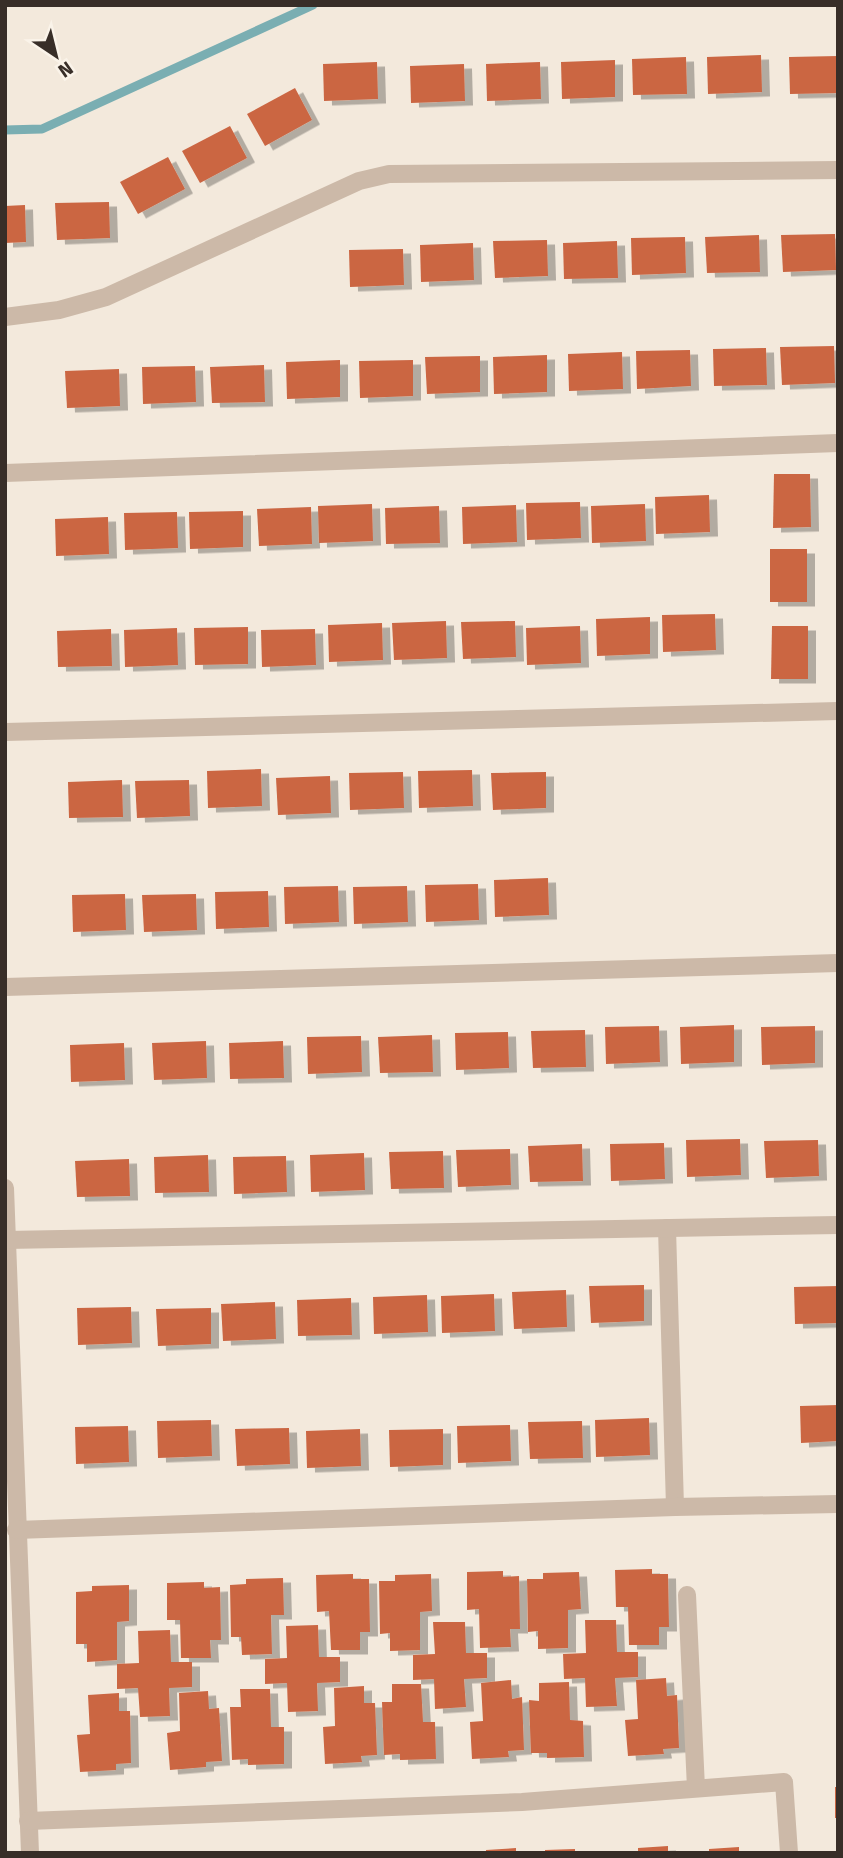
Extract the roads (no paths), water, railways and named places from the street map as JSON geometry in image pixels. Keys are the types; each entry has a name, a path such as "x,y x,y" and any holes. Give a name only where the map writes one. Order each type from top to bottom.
{"street":[{"path":"5,317 59,310 106,297 359,181 389,174 838,170"},
{"path":"5,473 838,443"},
{"path":"5,732 838,711"},
{"path":"5,987 838,963"},
{"path":"5,1188 30,1853"},
{"path":"6,1240 838,1225"},
{"path":"667,1228 675,1507"},
{"path":"16,1530 675,1507 838,1504"},
{"path":"687,1595 696,1788"},
{"path":"28,1821 522,1802 785,1782 789,1853"}],"waterway":[{"path":"5,130 42,129 313,5"}]}
